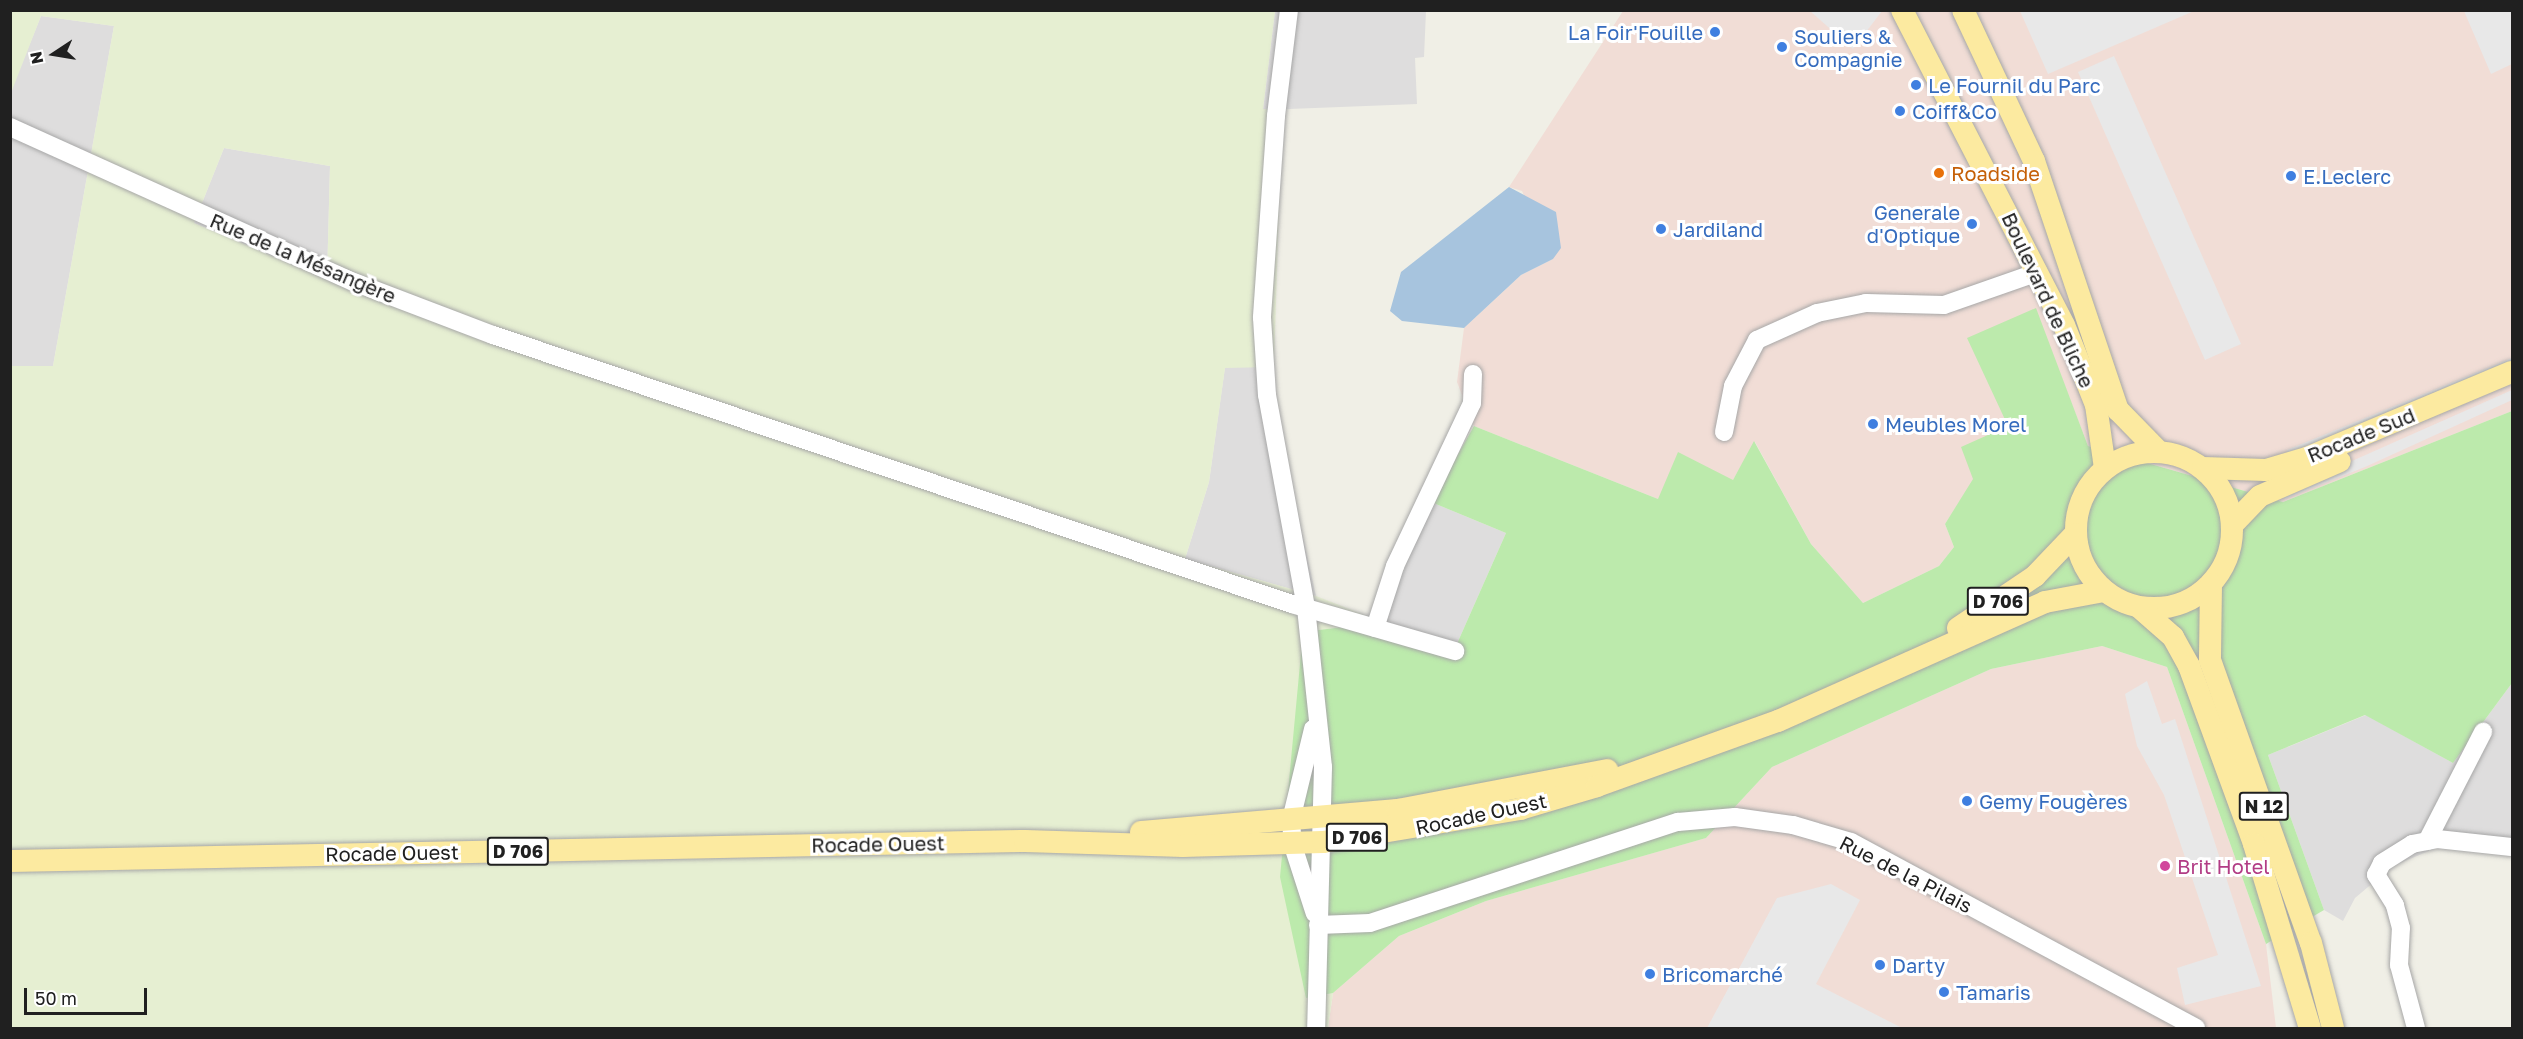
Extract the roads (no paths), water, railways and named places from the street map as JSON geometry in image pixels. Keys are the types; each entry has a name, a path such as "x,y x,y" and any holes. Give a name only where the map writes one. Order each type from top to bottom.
{"main road":[{"name":"Boulevard de Bliche","path":"1902,10 2038,272 2090,384 2105,468"},
{"name":"Boulevard de Bliche","path":"1964,10 2034,161 2118,410 2158,451"},
{"name":"Rocade Sud","path":"2203,468 2266,470 2307,458 2512,372"},
{"name":"Rocade Sud","path":"2232,525 2260,496 2512,385"},
{"path":"2158,451 2203,468 2228,504 2232,525 2227,556 2211,584 2191,600 2166,608 2140,608 2104,591 2079,555 2075,534 2078,509 2105,468 2130,455 2158,451"},
{"name":"Rocade Ouest","path":"1914,658 2036,576 2075,534"},
{"name":"N 12","path":"2211,584 2211,660 2312,943 2333,1029"},
{"name":"Rocade Ouest","path":"10,861 1025,841 1323,848 1520,809 1778,721 1914,658 2045,602 2104,591"},
{"name":"N 12","path":"2140,608 2173,637 2189,666 2254,844 2310,1029"},
{"name":"Rocade Ouest","path":"1025,841 1323,819 1679,756"}],"street":[{"path":"1289,10 1276,116 1263,318 1267,395 1306,608 1317,708 1323,848 1318,925 1316,1029"},
{"name":"Rue de la Mésangère","path":"10,128 354,282 603,374 1306,608 1455,651"},
{"path":"1724,432 1733,386 1757,340 1817,314 1866,303 1944,305 2038,272"},
{"path":"1375,628 1395,566 1472,403 1473,374"},
{"path":"1317,708 1291,820 1294,848 1318,925"},
{"path":"2427,841 2483,732"},
{"name":"Rue de la Pilais","path":"1318,925 1370,923 1678,822 1735,818 1793,825 1851,842 2196,1029"},
{"path":"2416,1029 2399,965 2401,928 2395,905 2376,875 2382,863 2412,844 2427,841 2512,847"}],"water":[{"path":"1509,187 1556,212 1561,248 1553,259 1521,275 1464,328 1402,321 1390,311 1401,272"}],"place":[{"name":"La Foir'Fouille","path":"1715,32"},
{"name":"Souliers & Compagnie","path":"1782,47"},
{"name":"Le Fournil du Parc","path":"1916,85"},
{"name":"Coiff&Co","path":"1900,111"},
{"name":"Roadside","path":"1939,173"},
{"name":"E.Leclerc","path":"2291,176"},
{"name":"Generale d'Optique","path":"1972,224"},
{"name":"Jardiland","path":"1661,229"},
{"name":"Meubles Morel","path":"1873,424"},
{"name":"Gemy Fougères","path":"1967,801"},
{"name":"Brit Hotel","path":"2165,866"},
{"name":"Darty","path":"1880,965"},
{"name":"Bricomarché","path":"1650,974"},
{"name":"Tamaris","path":"1944,992"}]}
